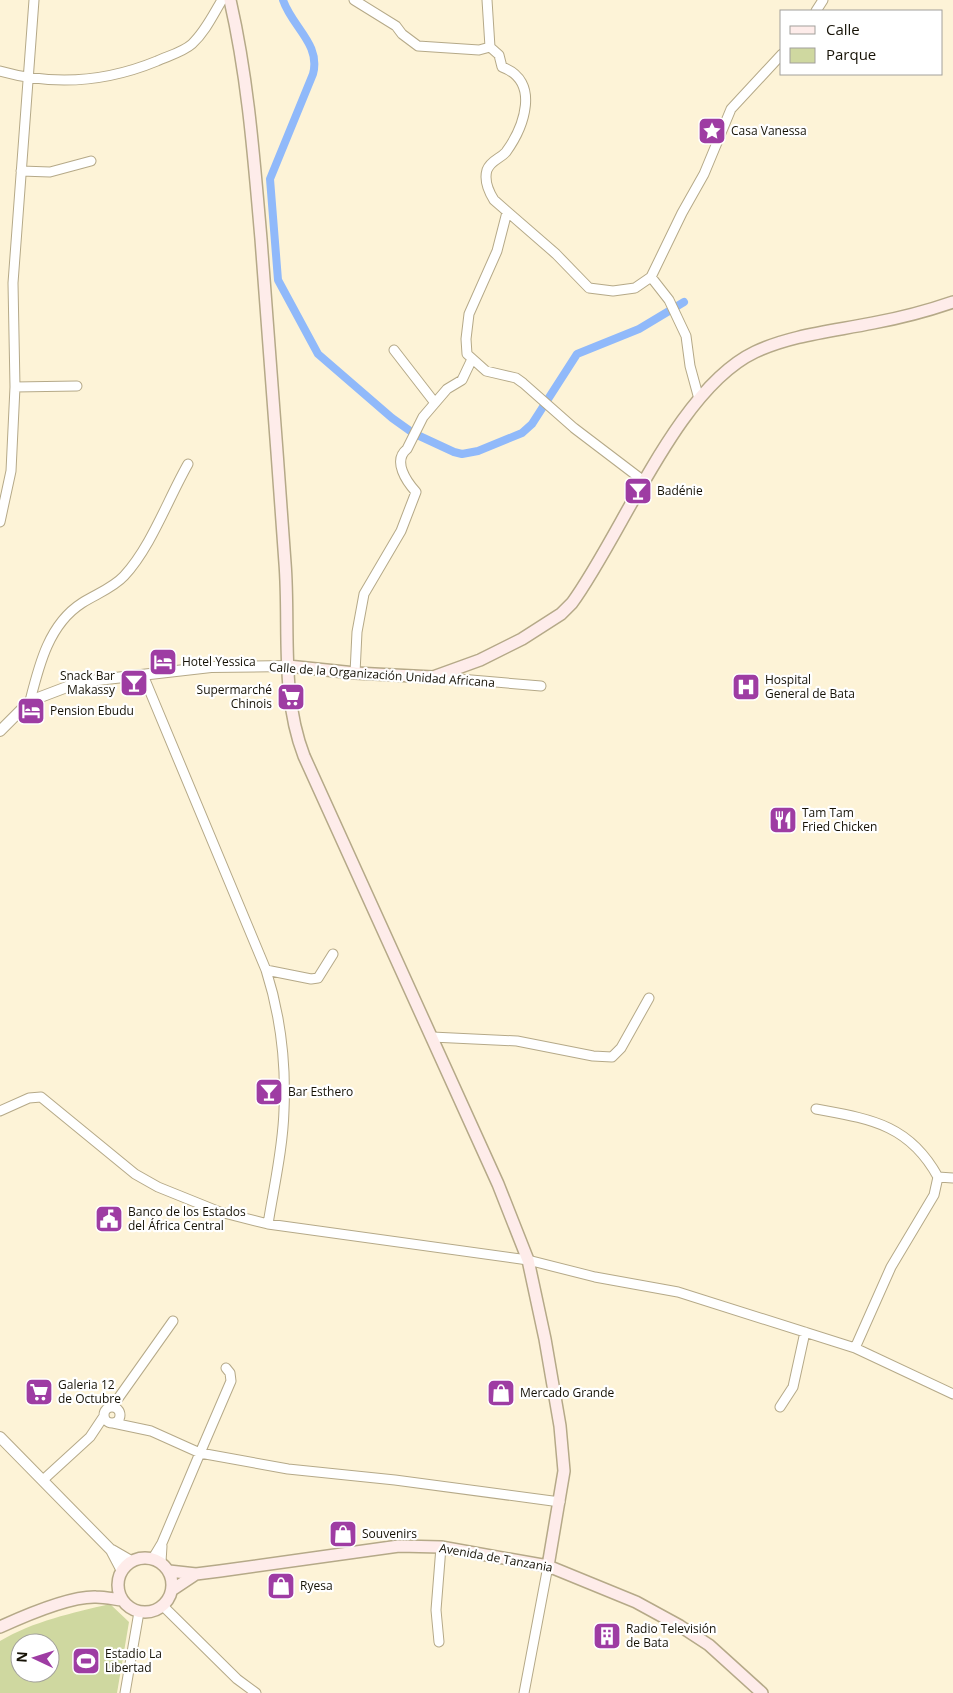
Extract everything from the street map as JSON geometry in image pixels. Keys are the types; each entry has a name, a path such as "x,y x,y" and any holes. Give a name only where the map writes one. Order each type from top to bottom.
{"main road":[{"path":"230,0 241,44 259,211 286,574 288,666 293,717 304,756 498,1184 528,1260 545,1339 560,1426 564,1471 548,1566"},
{"path":"433,677 480,660 522,639 561,614 582,591 645,482 699,399 731,366 775,344 923,312 953,302"},
{"name":"Calle de la Organización Unidad Africana","path":"288,666 355,673 433,677"},
{"name":"Avenida de Tanzania","path":"161,1564 196,1574 399,1546 441,1547 548,1566 628,1598 680,1626 709,1645 762,1693"},
{"path":"141,1558 161,1564 172,1590 163,1606 156,1610 139,1612 127,1605 122,1600 118,1583 122,1571 131,1562 141,1558"},
{"name":"Avenida de Tanzania","path":"172,1590 196,1574"},
{"path":"0,1627 30,1614 94,1597 118,1583"},
{"path":"94,1597 122,1600"}],"street":[{"path":"0,522 10,471 15,387 13,283 34,0"},
{"path":"0,71 28,79 81,81 135,70 191,45 201,34 222,0"},
{"path":"354,0 396,26 405,37 418,46 478,50 490,47"},
{"path":"487,0 490,47 499,55 502,67 519,76 525,89 525,107 520,130 504,154 491,163 486,172 489,192 507,212 556,254 589,288 613,292 635,288 651,277 682,213 704,174 731,109 780,56"},
{"path":"20,171 50,172 91,161"},
{"path":"507,212 497,251 469,314 466,339 467,354 486,371 516,378 574,428 645,482"},
{"path":"651,277 670,300 686,336 690,366 699,399"},
{"path":"394,350 435,403"},
{"path":"355,673 357,632 364,594 401,530 416,492 406,481 401,462 403,452 418,430 419,423 435,403 447,389 462,380 472,359"},
{"path":"15,387 78,386"},
{"path":"30,701 49,641 56,628 67,614 125,576 146,544 188,464"},
{"name":"Calle de la Organización Unidad Africana","path":"0,731 30,701 80,682 211,668 288,666"},
{"path":"142,676 266,970 274,996 281,1046 284,1110 268,1224"},
{"name":"Calle de la Organización Unidad Africana","path":"433,677 541,686"},
{"path":"266,970 311,980 318,978 333,954"},
{"path":"432,1037 517,1041 593,1056 612,1057 621,1048 649,998"},
{"path":"0,1111 29,1098 41,1097 122,1166 158,1188 220,1212 268,1224 528,1260 595,1277 678,1292 855,1348 953,1394"},
{"path":"816,1109 875,1120 904,1137 917,1149 938,1177 953,1178"},
{"path":"855,1348 891,1267 934,1195 938,1177"},
{"path":"94,1433 106,1410 112,1408 173,1321"},
{"path":"780,1407 795,1381 805,1332"},
{"path":"161,1564 162,1543 231,1381 230,1372 226,1368"},
{"path":"112,1408 116,1409 131,1426"},
{"path":"43,1480 94,1433 117,1421 119,1414"},
{"path":"104,1416 107,1422 151,1431 200,1453 288,1468 560,1502"},
{"path":"0,1437 111,1550 131,1562"},
{"path":"439,1642 436,1602 441,1547"},
{"path":"111,1550 122,1571"},
{"path":"524,1693 548,1566"},
{"path":"163,1606 237,1680 256,1693"},
{"path":"125,1693 139,1612"}],"green space":[{"path":"110,1604 129,1622 117,1693 0,1693 0,1641 10,1636 10,1683 60,1683 60,1633 15,1633 67,1614"}],"waterway":[{"path":"283,0 287,10 309,45 314,63 313,74 270,179 278,280 318,354 392,418 413,433 454,452 462,454 478,451 522,433 532,424 577,354 639,329 684,302"}],"place":[{"name":"Casa Vanessa","path":"712,131"},
{"name":"Badénie","path":"638,491"},
{"name":"Hotel Yessica","path":"163,662"},
{"name":"Snack Bar Makassy","path":"134,683"},
{"name":"Hospital General de Bata","path":"746,687"},
{"name":"Supermarché Chinois","path":"291,697"},
{"name":"Pension Ebudu","path":"31,711"},
{"name":"Tam Tam Fried Chicken","path":"783,820"},
{"name":"Bar Esthero","path":"269,1092"},
{"name":"Banco de los Estados del África Central","path":"109,1219"},
{"name":"Galeria 12 de Octubre","path":"39,1392"},
{"name":"Mercado Grande","path":"501,1393"},
{"name":"Souvenirs","path":"343,1534"},
{"name":"Ryesa","path":"281,1586"},
{"name":"Radio Televisión de Bata","path":"607,1636"},
{"name":"Estadio La Libertad","path":"86,1661"}]}
